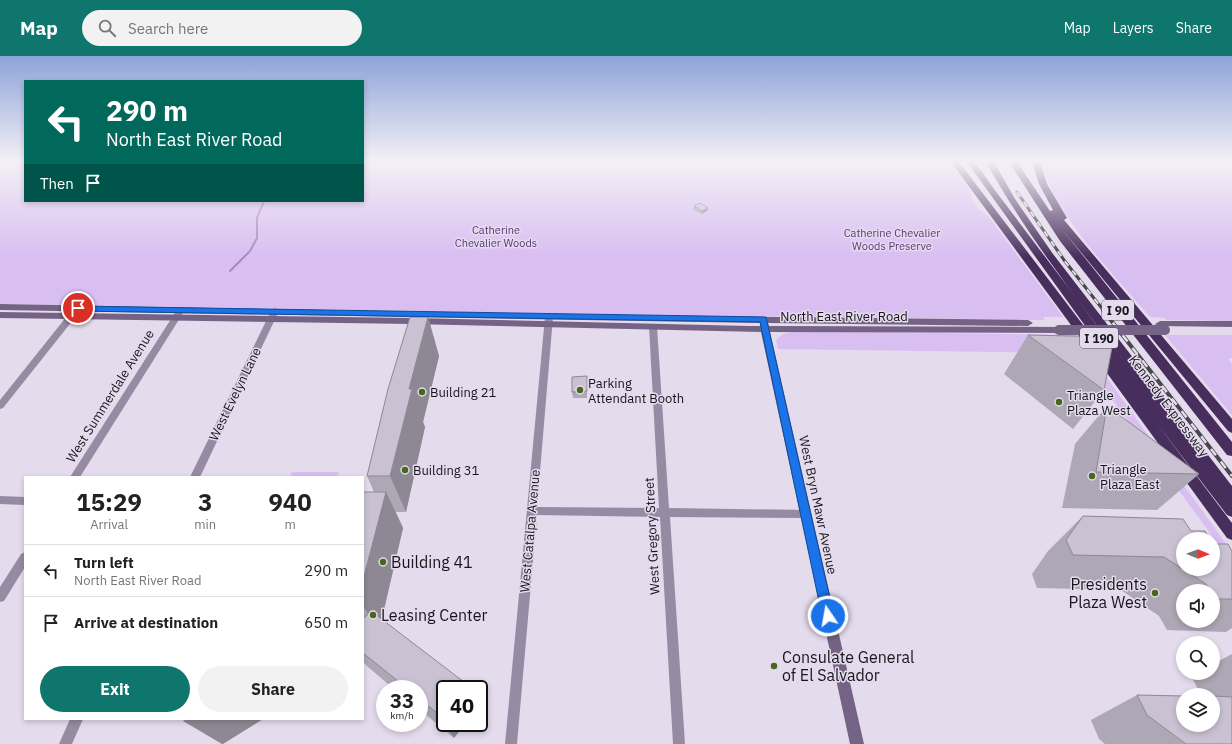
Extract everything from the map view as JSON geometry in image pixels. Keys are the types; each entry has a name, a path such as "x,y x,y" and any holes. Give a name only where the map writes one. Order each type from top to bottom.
{"highway":[{"path":"977,194 1039,273 1232,534"},
{"path":"985,194 1032,260 1039,273"},
{"name":"Kennedy Expressway","path":"993,194 1117,362 1232,511"},
{"name":"I 90","path":"1008,194 1050,256 1232,496"},
{"name":"I 90","path":"1034,194 1063,239 1232,451"},
{"path":"1041,194 1054,214 1083,246 1232,428"},
{"path":"1049,194 1083,246"}],"main road":[{"name":"North East River Road","path":"0,307 78,308 179,314"},
{"name":"North East River Road","path":"0,315 273,315 549,321 1057,327 1163,327 1232,324"},
{"name":"North East River Road","path":"549,321 653,327 764,324"},
{"name":"West Bryn Mawr Avenue","path":"764,324 857,744"},
{"name":"North East River Road","path":"1163,327 1232,330"}],"street":[{"path":"0,406 4,396 78,308"},
{"name":"West Summerdale Avenue","path":"76,476 179,314"},
{"name":"West Evelyn Lane","path":"194,476 273,315"},
{"name":"West Catalpa Avenue","path":"511,744 549,321"},
{"name":"West Gregory Street","path":"653,327 679,744"},
{"path":"0,500 24,501"},
{"path":"532,511 806,514"},
{"path":"0,597 24,559"},
{"path":"65,744 77,720"}],"green space":[{"name":"Catherine Chevalier Woods Preserve","path":"0,194 24,194 24,202 364,202 364,194 971,194 976,206 989,217 1063,317 1043,317 1045,320 769,316 674,317 0,304"},
{"path":"1055,194 1232,194 1232,321 1167,320 1164,318 1150,317 1088,244"},
{"path":"786,333 1076,335 1218,532 1209,532 1078,353 778,349 776,340"},
{"path":"1165,335 1232,335 1232,358 1228,358 1232,364 1232,415"},
{"path":"292,472 339,472 337,476 290,476"},
{"path":"1220,535 1232,552 1232,563 1220,547"}],"building":[{"path":"700,203 708,208 702,211 694,206"},
{"path":"410,317 428,317 409,389 412,389 390,476 367,476 388,389"},
{"path":"1028,335 1114,337 1104,390"},
{"path":"587,376 587,391 572,392 572,377"},
{"path":"1107,406 1199,474 1096,472"},
{"path":"364,492 386,492 364,576"},
{"path":"1083,516 1183,519 1191,531 1206,532 1176,532 1176,565 1164,557 1073,555 1066,540"},
{"path":"1220,544 1228,544 1232,551 1232,599 1220,599 1220,584 1206,584 1194,576 1220,576"},
{"path":"371,611 461,680 436,680 436,712 428,706 428,680 397,680 364,654 364,618"},
{"path":"1137,695 1176,696 1176,732 1220,732 1220,696 1232,697 1232,744 1186,744 1147,715"}],"waterway":[{"path":"230,271 250,251 257,238 257,218 264,202"}],"railway":[{"path":"1018,194 1064,260 1104,311"},
{"path":"1103,310 1232,476"}],"place":[{"name":"Parking Attendant Booth","path":"580,390"},
{"name":"Building 21","path":"422,392"},
{"name":"Triangle Plaza West","path":"1059,402"},
{"name":"Building 31","path":"405,470"},
{"name":"Triangle Plaza East","path":"1092,476"},
{"name":"Building 41","path":"383,562"},
{"name":"Presidents Plaza West","path":"1155,593"},
{"name":"Leasing Center","path":"373,615"},
{"name":"Consulate General of El Salvador","path":"774,666"}],"route":[{"path":"78,308 549,317 763,319 828,616"}],"park label":[{"name":"Catherine Chevalier Woods","path":"496,236"}]}
